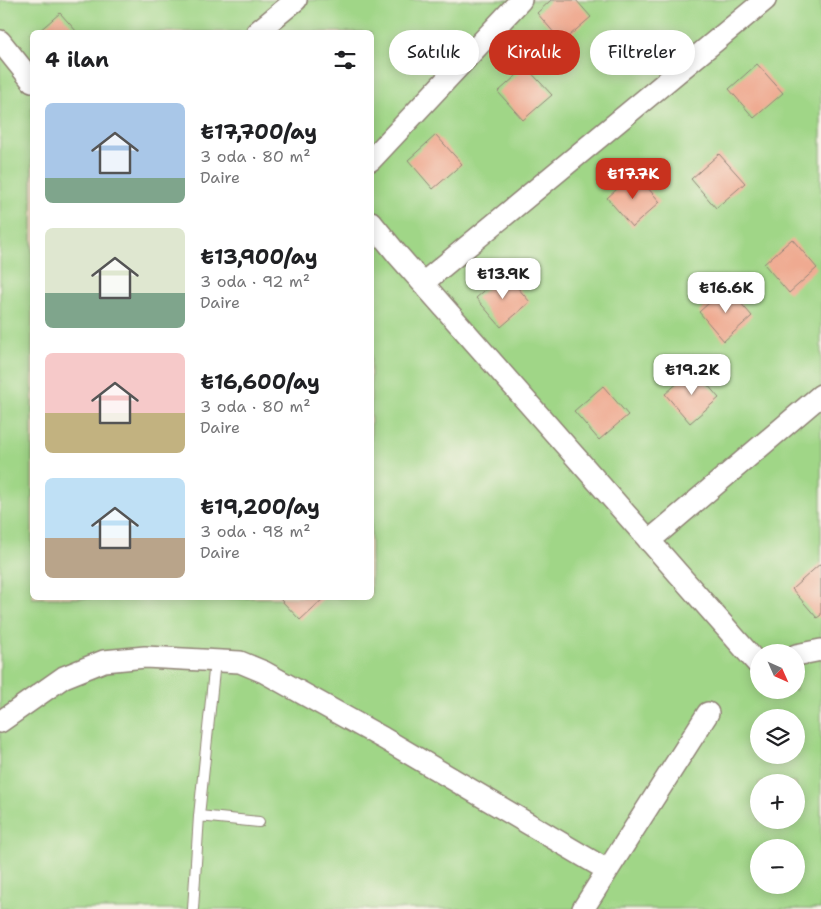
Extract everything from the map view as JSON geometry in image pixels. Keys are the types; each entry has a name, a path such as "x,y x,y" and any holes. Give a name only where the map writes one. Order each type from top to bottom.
{"street":[{"path":"258,30 296,0"},
{"path":"374,157 521,0"},
{"path":"423,283 765,0"},
{"path":"0,41 30,78"},
{"path":"374,226 750,655"},
{"path":"649,541 821,395"},
{"path":"805,653 821,650"},
{"path":"0,722 64,677 104,661 145,658 240,662 264,672 383,738 607,870"},
{"path":"583,909 708,713"}],"lane":[{"path":"193,909 199,816 214,661"},
{"path":"199,816 259,822"}],"green space":[{"path":"0,0 821,0 821,909 0,909"}],"building":[{"path":"551,0 576,0 591,17 576,30 552,30 537,13"},
{"path":"60,13 75,30 40,30"},
{"path":"757,64 783,93 754,118 729,89"},
{"path":"517,75 533,75 552,95 523,120 498,92"},
{"path":"436,135 462,164 433,189 408,160"},
{"path":"719,154 745,183 716,208 691,179"},
{"path":"635,173 660,202 632,227 607,198"},
{"path":"792,239 817,268 789,293 764,264"},
{"path":"505,273 530,302 501,327 476,298"},
{"path":"727,287 752,316 724,341 699,312"},
{"path":"694,369 719,398 690,423 665,394"},
{"path":"603,386 628,415 599,440 574,411"},
{"path":"821,563 821,615 817,618 792,589"},
{"path":"281,600 322,600 300,620"}]}
